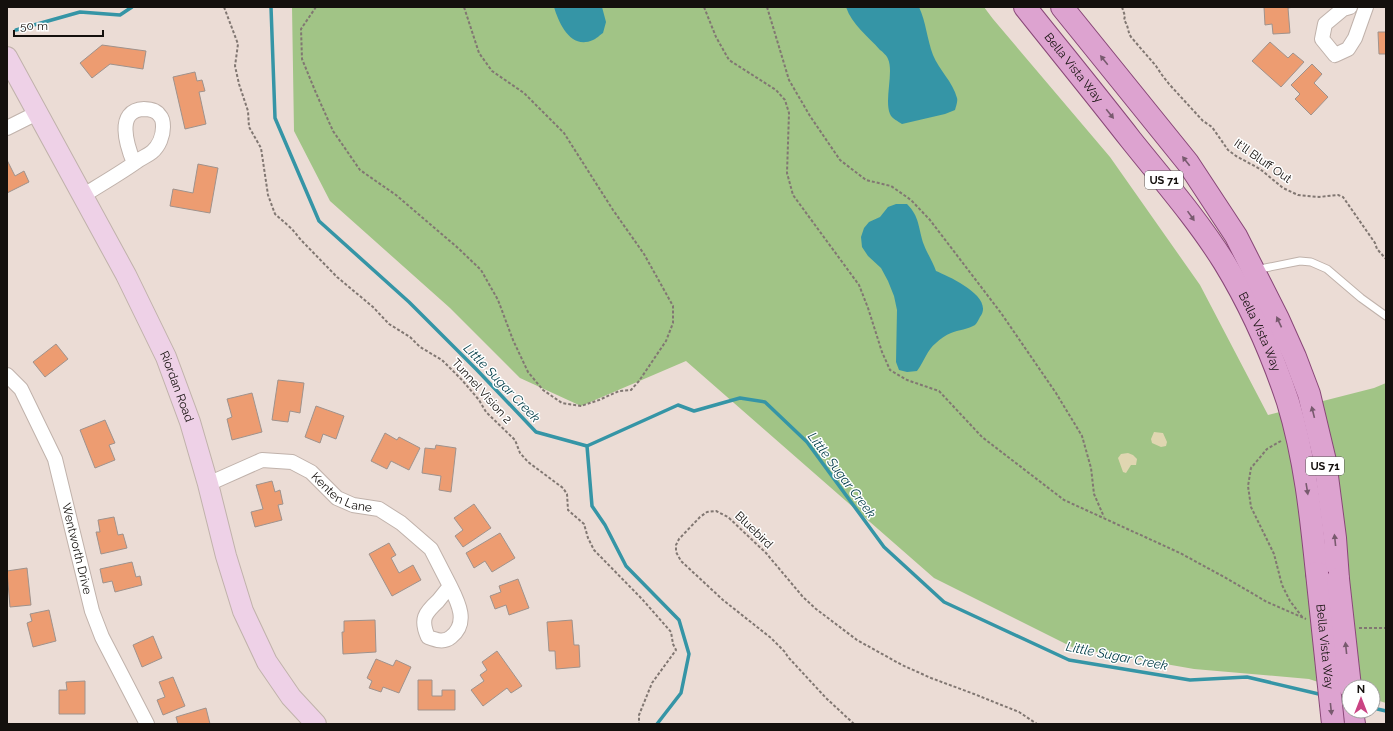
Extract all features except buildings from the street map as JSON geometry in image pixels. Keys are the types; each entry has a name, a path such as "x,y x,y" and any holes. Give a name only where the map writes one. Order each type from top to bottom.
{"main road":[{"name":"Bella Vista Way","path":"1025,7 1186,208 1224,262 1256,322 1288,403 1308,488 1332,724"},
{"name":"Bella Vista Way","path":"1062,7 1188,163 1236,236 1292,351 1308,394 1325,461 1335,538 1349,679"}],"street":[{"path":"1350,7 1344,9 1325,24 1322,39 1335,55 1348,49 1356,38 1366,7"},
{"name":"Riordan Road","path":"7,57 126,275 166,357 190,422 208,484 226,556 243,611 267,662 291,697 316,724"},
{"path":"7,128 37,113"},
{"path":"82,196 134,163"},
{"name":"Wentworth Drive","path":"7,375 21,389 55,459 92,611 102,637 147,724"},
{"name":"Kenten Lane","path":"208,484 262,460 292,462 311,472 337,498 353,505 379,509 401,523 431,549 450,586"}],"lane":[{"path":"1253,270 1300,261 1311,262 1327,269 1386,316"}],"path":[{"name":"Tunnel Vision 2","path":"224,7 238,44 234,66 238,84 248,112 249,127 261,148 268,195 275,214 292,229 337,277 373,307 389,324 410,338 420,347 442,360 462,380 479,400 486,412 515,440 520,453 528,462 563,488 567,494 568,510 584,524 588,538 594,550 642,599 671,632 673,644 676,650 652,683 639,715 639,724"},
{"path":"316,7 301,29 302,59 333,131 360,170 396,195 458,248 481,270 498,300 513,340 528,372 543,390 562,403 581,406 619,391 631,390 639,381 666,341 673,323 673,306 644,254 613,210 564,133 524,93 492,71 479,53 464,7"},
{"path":"704,7 716,37 730,60 776,90 785,100 789,113 786,173 793,195 859,285 882,352 890,370 907,380 939,391 982,437 1064,500 1180,553 1267,602 1304,619 1312,620"},
{"path":"767,7 789,80 810,116 840,160 866,180 891,186 911,200 930,220 1001,313 1056,393 1082,436 1091,468 1094,494 1105,518"},
{"name":"It'll Bluff Out","path":"1122,7 1125,16 1124,20 1129,26 1128,32 1169,84 1203,121 1212,127 1228,150 1260,169 1283,188 1298,194 1319,197 1338,194 1343,197 1375,243 1377,250 1386,259"},
{"path":"1296,432 1267,449 1251,468 1248,486 1251,507 1274,554 1282,585 1290,601 1304,619"},
{"name":"Bluebird","path":"854,724 801,671 771,638 723,600 681,561 676,552 676,545 679,539 700,517 707,512 716,511 728,518 766,553 803,597 816,609 857,640 902,665 1018,712 1037,724"},
{"path":"1357,628 1386,628"}],"green space":[{"path":"292,7 984,7 1110,157 1200,285 1268,415 1374,388 1386,383 1386,703 1381,701 1381,679 1341,679 1341,689 1309,679 1194,669 1074,648 934,578 686,361 581,406 520,378 450,308 330,201 294,131"}],"sand":[{"path":"1154,432 1163,433 1167,442 1166,446 1161,447 1152,443 1151,439"},
{"path":"1128,453 1137,459 1136,465 1131,465 1126,473 1123,472 1118,458 1121,454"}],"water":[{"path":"554,7 602,7 606,22 603,33 594,39 585,42 572,38 563,28"},
{"path":"846,7 919,7 933,55 955,92 957,101 955,110 945,114 902,124 895,120 890,114 888,108 890,65 888,59 885,54 856,25"},
{"path":"896,204 907,204 914,214 924,245 936,271 969,289 981,302 983,310 975,325 943,337 930,349 917,371 907,372 899,370 896,362 897,310 894,296 881,268 868,256 862,247 861,237 864,228 869,222 880,217 888,207"}],"waterway":[{"path":"16,30 80,12 120,15 132,7"},
{"name":"Little Sugar Creek","path":"271,7 275,118 319,221 409,302 536,432 587,446 678,405 694,411 740,398 765,402 807,442 884,547 944,602 1069,660 1190,680 1247,677 1323,695"},
{"path":"587,446 592,506 605,525 626,566 679,620 689,654 681,693 657,724"},
{"name":"Little Sugar Creek","path":"1381,710 1386,711"}]}
